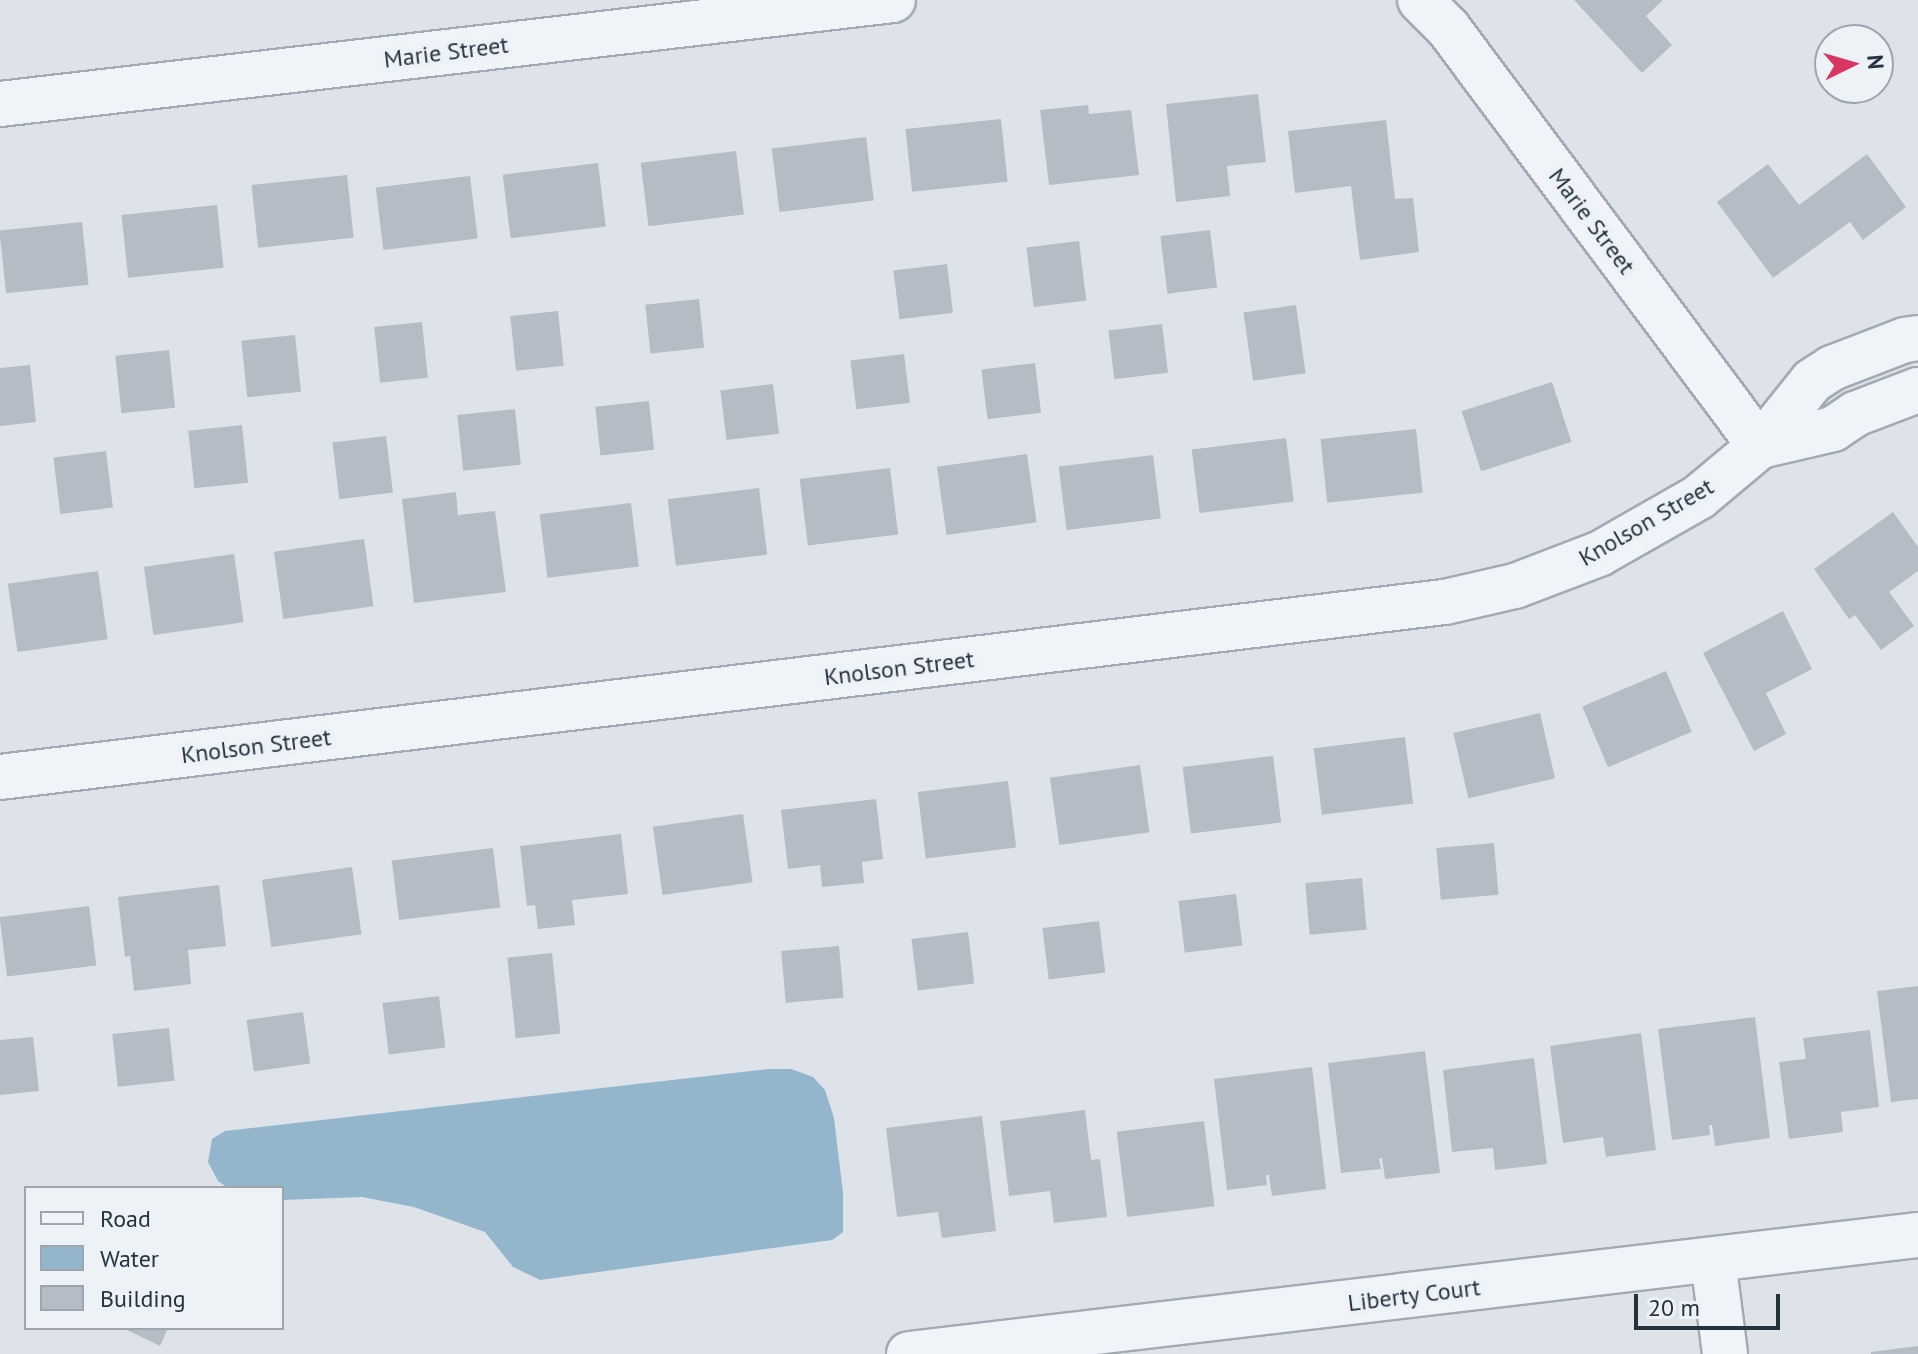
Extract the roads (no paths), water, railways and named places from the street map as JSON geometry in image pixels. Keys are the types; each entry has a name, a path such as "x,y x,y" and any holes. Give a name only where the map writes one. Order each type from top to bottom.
{"street":[{"name":"Marie Street","path":"0,104 893,0"},
{"name":"Marie Street","path":"1420,0 1448,28 1760,446"},
{"name":"Knolson Street","path":"0,777 1445,602 1515,586 1599,554 1699,497 1760,446 1812,381 1832,368 1918,338"},
{"name":"Knolson Street","path":"1760,446 1833,429 1855,414 1918,390"},
{"name":"Liberty Court","path":"909,1354 1918,1235"},
{"path":"1713,1260 1725,1354"}],"water":[{"path":"768,1069 791,1069 813,1077 825,1090 834,1118 843,1193 843,1232 832,1240 540,1280 513,1267 485,1232 414,1207 362,1197 284,1200 284,1186 225,1186 218,1181 208,1162 212,1139 225,1131"}]}
